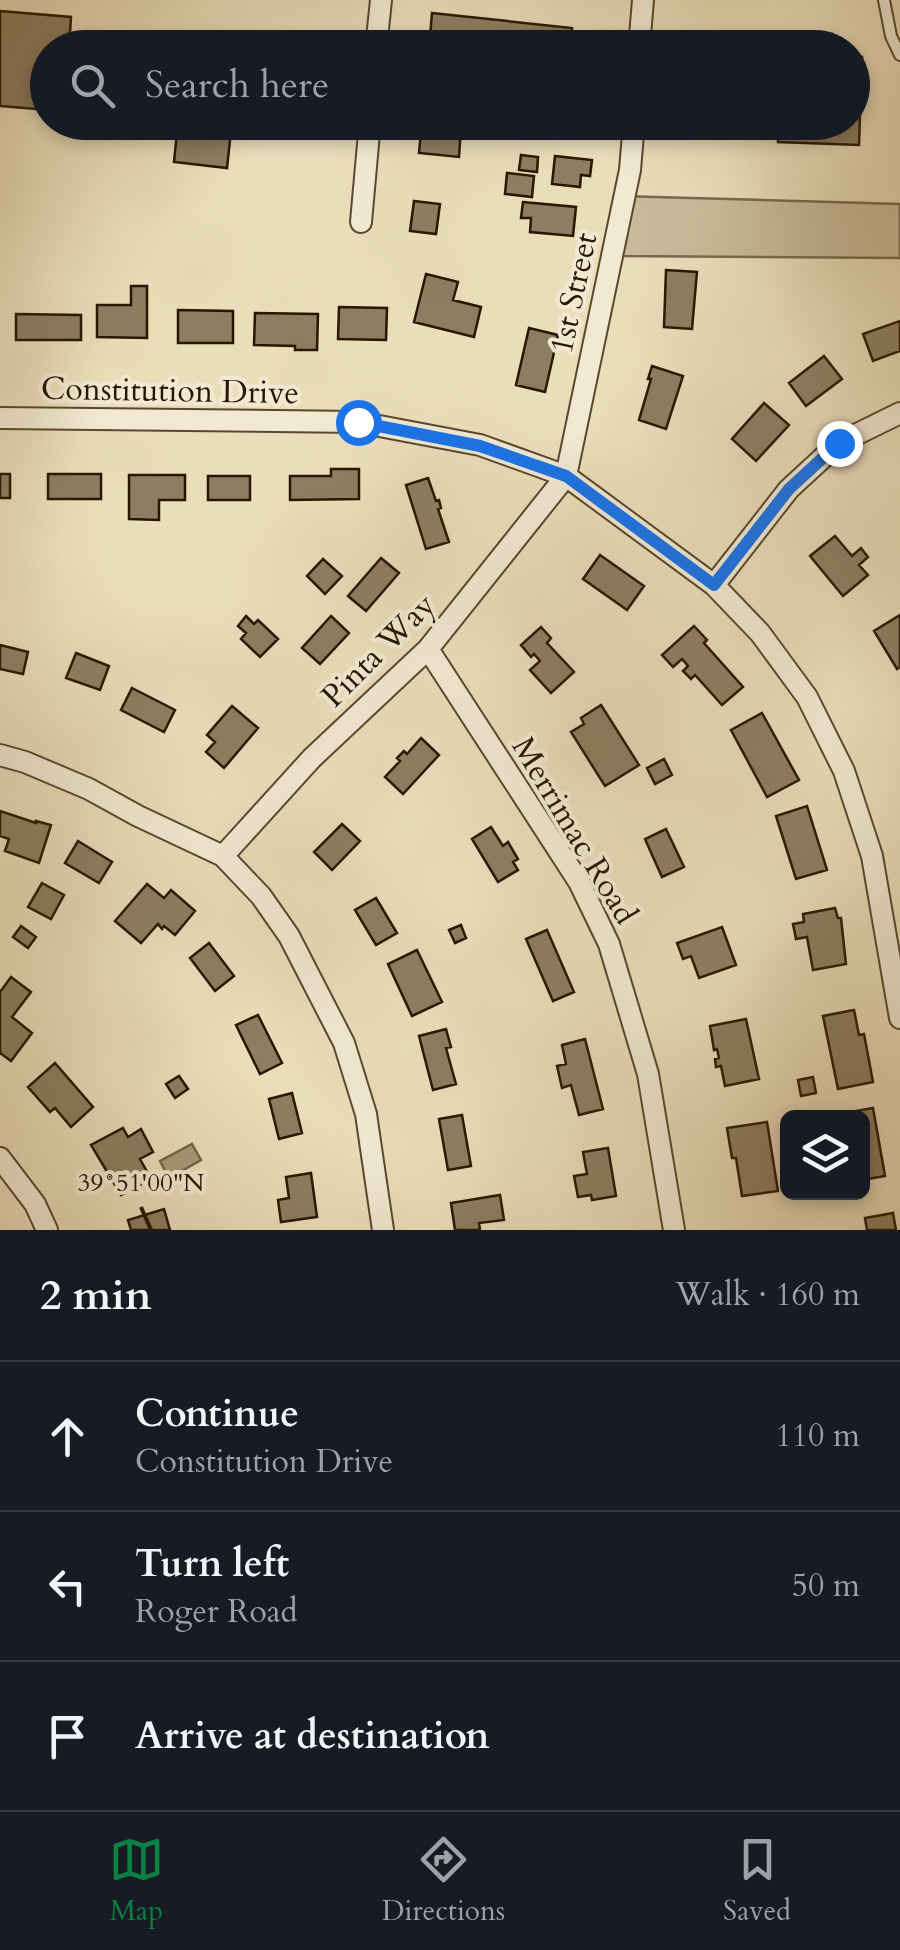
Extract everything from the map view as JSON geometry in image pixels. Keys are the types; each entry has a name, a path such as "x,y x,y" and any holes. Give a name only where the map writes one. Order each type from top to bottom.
{"street":[{"path":"378,30 380,0"},
{"path":"641,30 643,0"},
{"path":"362,222 369,140"},
{"name":"1st Street","path":"566,476 630,170 632,140"},
{"path":"714,585 789,489 839,443 900,413"},
{"name":"Constitution Drive","path":"0,418 358,422 480,446 566,476 714,585 760,633 807,696 844,771 872,856 900,1018"},
{"name":"Pinta Way","path":"223,856 312,758 428,650 566,476"},
{"name":"Merrimac Road","path":"428,650 579,882 609,944 648,1074 674,1230"},
{"path":"0,755 89,788 223,856 262,896 289,936 344,1043 366,1114 383,1230"},
{"path":"0,1158 36,1204 47,1230"}],"lane":[{"path":"884,0 900,55"}],"shaded area":[{"path":"620,196 900,204 900,258 614,256"},
{"path":"192,1144 201,1160 169,1178 160,1161"}],"building":[{"path":"0,11 71,17 70,30 30,30 30,108 0,106"},
{"path":"432,13 572,28 572,30 431,30"},
{"path":"176,140 230,140 227,168 174,162"},
{"path":"420,140 460,140 459,157 419,153"},
{"path":"778,140 859,140 859,145"},
{"path":"521,155 538,157 537,172 519,170"},
{"path":"555,156 592,160 590,176 581,175 580,187 552,184"},
{"path":"507,173 534,176 532,197 505,194"},
{"path":"414,201 440,204 436,234 410,231"},
{"path":"523,202 576,207 573,236 530,232 531,218 521,218"},
{"path":"666,270 697,272 692,329 664,327"},
{"path":"426,274 458,282 453,300 481,307 474,337 414,322"},
{"path":"131,286 147,286 147,338 97,337 97,305 131,305"},
{"path":"339,307 387,308 386,340 338,339"},
{"path":"178,310 233,311 233,343 178,343"},
{"path":"255,313 318,314 317,350 254,345"},
{"path":"16,314 81,315 81,340 16,340"},
{"path":"900,321 900,351 873,361 863,334"},
{"path":"529,328 558,335 545,392 516,385"},
{"path":"824,356 842,379 806,406 789,383"},
{"path":"652,366 683,376 666,429 639,420"},
{"path":"764,403 789,425 756,461 732,439"},
{"path":"331,469 359,469 359,499 290,500 290,476 331,476"},
{"path":"0,474 10,474 10,498 0,498"},
{"path":"48,474 101,474 101,499 48,499"},
{"path":"129,475 185,475 185,500 159,500 159,520 129,519"},
{"path":"208,476 250,476 250,500 208,500"},
{"path":"428,478 436,501 439,500 438,509 449,542 426,549 406,485"},
{"path":"835,536 852,556 861,548 868,557 859,565 868,575 843,596 810,556"},
{"path":"600,555 644,586 627,610 583,579"},
{"path":"381,558 399,573 366,611 348,596"},
{"path":"323,559 342,576 325,594 307,576"},
{"path":"900,615 900,667 897,669 874,631"},
{"path":"246,616 254,624 258,620 278,639 260,657 241,639 246,633 238,626"},
{"path":"331,616 349,633 320,664 302,648"},
{"path":"694,626 743,687 722,705 695,675 691,679 683,671 688,666 682,659 673,667 662,655"},
{"path":"541,627 551,638 547,643 574,672 551,693 530,670 540,661 521,645"},
{"path":"0,645 28,652 23,674 0,669"},
{"path":"76,653 109,666 100,690 66,678"},
{"path":"132,688 175,710 164,732 121,710"},
{"path":"601,705 639,765 605,786 571,732 584,724 581,718"},
{"path":"232,706 258,728 224,768 206,752 215,742 207,735"},
{"path":"762,713 799,780 767,797 731,730"},
{"path":"421,738 439,755 403,794 385,777 400,761 397,758 404,751 407,754"},
{"path":"664,759 672,775 655,784 647,768"},
{"path":"807,806 827,870 796,879 776,816"},
{"path":"0,811 51,825 39,863 5,851 9,839 0,836"},
{"path":"342,824 360,841 332,870 314,852"},
{"path":"491,827 503,846 508,842 518,859 513,862 518,870 498,882 472,839"},
{"path":"666,829 684,867 662,877 645,839"},
{"path":"78,841 112,862 99,883 65,863"},
{"path":"42,883 64,895 51,919 28,907"},
{"path":"147,884 164,898 171,890 195,911 175,935 158,924 141,943 115,921"},
{"path":"376,898 397,933 376,945 355,910"},
{"path":"835,908 841,918 846,964 813,970 807,937 796,939 793,924 804,922 803,914"},
{"path":"461,925 466,938 455,943 449,930"},
{"path":"21,926 36,937 28,948 13,937"},
{"path":"722,927 736,965 699,978 691,956 683,959 677,943"},
{"path":"547,930 574,992 553,1001 526,939"},
{"path":"209,943 234,976 215,991 190,958"},
{"path":"417,950 442,1002 412,1016 388,964"},
{"path":"11,977 31,992 12,1017 32,1033 11,1061 0,1053 0,992"},
{"path":"854,1010 859,1035 864,1034 873,1082 838,1089 823,1016"},
{"path":"258,1015 282,1063 260,1074 236,1025"},
{"path":"746,1019 759,1079 725,1086 721,1066 716,1067 715,1059 719,1058 710,1026"},
{"path":"446,1029 451,1047 446,1048 456,1084 433,1090 419,1036"},
{"path":"585,1039 603,1109 579,1115 571,1085 562,1088 557,1066 566,1064 562,1045"},
{"path":"55,1063 93,1107 71,1127 55,1108 50,1112 28,1087"},
{"path":"179,1076 188,1089 175,1098 166,1084"},
{"path":"813,1077 816,1093 801,1096 798,1080"},
{"path":"292,1093 302,1133 279,1139 269,1099"},
{"path":"873,1108 885,1176 870,1179 870,1110 862,1110"},
{"path":"462,1115 471,1166 448,1170 439,1119"},
{"path":"767,1122 778,1191 742,1196 727,1128"},
{"path":"123,1128 128,1137 141,1129 153,1152 140,1159 151,1179 121,1195 91,1145"},
{"path":"608,1148 616,1196 592,1200 591,1195 578,1197 574,1176 587,1174 583,1152"},
{"path":"311,1173 317,1217 281,1222 278,1200 289,1198 286,1177"},
{"path":"500,1195 504,1220 479,1223 480,1230 455,1230 451,1203"},
{"path":"164,1209 170,1230 131,1230 128,1220"},
{"path":"893,1213 896,1230 867,1230 865,1218"}],"route":[{"path":"358,422 480,446 566,476 714,585 789,489 839,443"}]}
